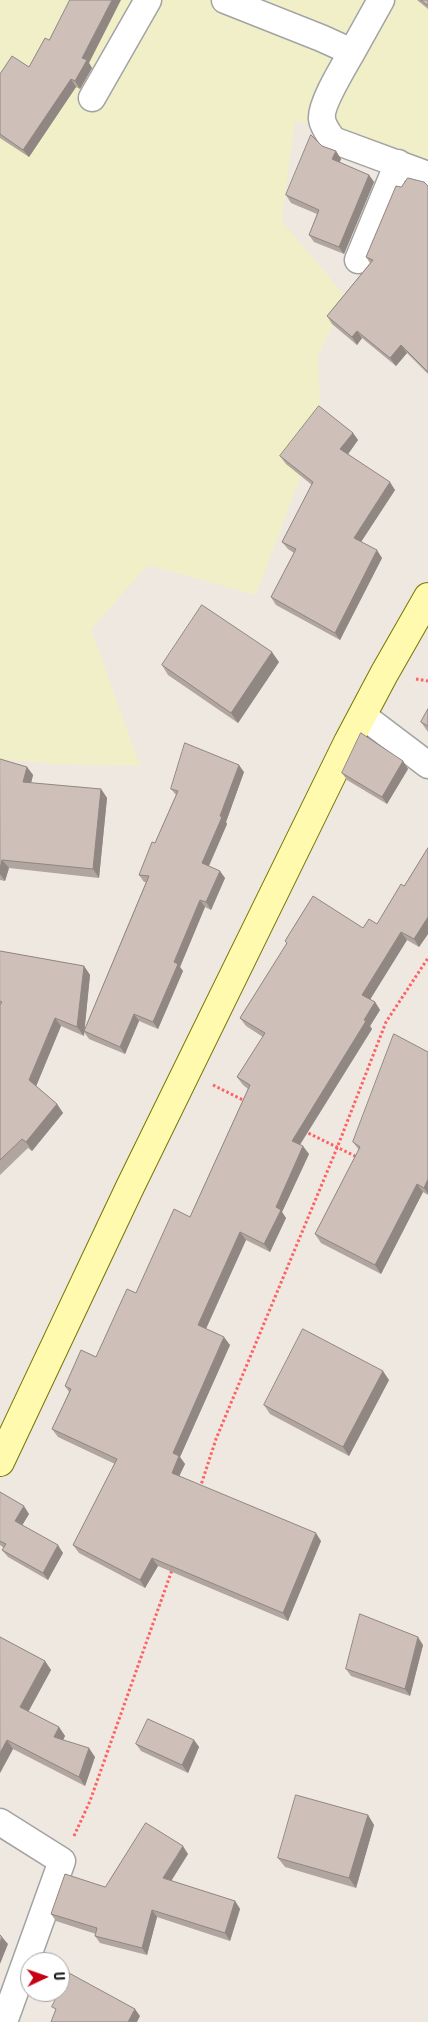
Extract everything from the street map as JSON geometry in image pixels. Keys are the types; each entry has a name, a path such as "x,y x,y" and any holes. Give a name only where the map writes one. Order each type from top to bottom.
{"main road":[{"path":"0,1462 130,1187 362,715 428,597"}],"street":[{"path":"92,98 148,0"},
{"path":"225,0 322,38 352,52"},
{"path":"381,0 322,109 322,120 325,129 333,140 428,175"},
{"path":"358,260 398,163"},
{"path":"362,715 428,765"},
{"path":"0,1822 62,1861 4,2022"}],"path":[{"path":"197,1496 216,1439 337,1148 386,1022 428,958"},
{"path":"188,1072 249,1103"},
{"path":"302,1130 364,1160"},
{"path":"62,1861 90,1802 175,1562"}],"green space":[{"path":"0,0 428,0 428,166 295,120 282,221 347,298 318,355 321,423 256,595 148,565 91,629 140,766 53,764 0,759"}],"building":[{"path":"70,0 112,0 82,58 87,60 75,81 71,79 23,150 0,134 0,74 12,56 29,67 45,38 49,40"},
{"path":"421,0 428,0 428,5"},
{"path":"311,135 322,146 336,151 332,159 369,175 339,247 309,235 319,210 286,195"},
{"path":"408,178 424,182 428,186 428,372 401,345 390,358 357,331 352,337 327,316 373,260 366,257 396,186 401,187"},
{"path":"319,406 353,433 340,449 390,482 354,538 377,550 335,633 271,597 296,549 282,542 313,482 280,456"},
{"path":"202,605 272,652 231,713 162,665"},
{"path":"428,709 428,726 421,722"},
{"path":"361,733 403,761 382,797 342,773"},
{"path":"185,743 239,765 220,816 222,817 202,863 220,871 206,902 200,900 174,962 178,964 153,1022 134,1014 120,1047 84,1031 149,876 139,875 152,842 155,843 178,791 171,789"},
{"path":"0,759 27,767 23,782 101,789 93,869 2,860 0,869"},
{"path":"428,848 428,917 414,939 401,932 362,995 375,1002 364,1020 366,1021 292,1141 303,1146 276,1207 281,1210 264,1244 240,1232 198,1325 224,1337 173,1453 179,1456 172,1473 316,1533 283,1613 152,1558 140,1580 73,1545 117,1459 52,1429 71,1389 65,1386 81,1350 96,1357 127,1289 136,1293 174,1209 190,1217 250,1085 237,1077 265,1033 240,1018 287,943 285,941 313,896 363,928 369,919 377,924 401,884 404,886"},
{"path":"0,951 84,966 77,1027 55,1018 29,1080 57,1104 26,1142 22,1139 0,1160 0,1005 2,1002 0,1001"},
{"path":"394,1034 428,1052 428,1179 424,1188 417,1184 375,1265 315,1234 360,1147 353,1142"},
{"path":"303,1329 383,1371 343,1447 264,1405"},
{"path":"0,1492 24,1506 15,1521 58,1545 43,1573 2,1550 6,1544 0,1541"},
{"path":"360,1614 418,1637 405,1689 346,1669"},
{"path":"0,1637 45,1661 20,1707 59,1727 54,1737 89,1748 79,1777 7,1740 0,1753"},
{"path":"148,1719 194,1740 182,1765 136,1744"},
{"path":"296,1795 368,1815 349,1878 278,1858"},
{"path":"146,1823 183,1846 163,1878 235,1901 225,1933 152,1910 142,1948 95,1936 97,1928 51,1914 65,1874 105,1887"},
{"path":"70,1974 135,2009 128,2022 51,2022 56,2009 52,2007 54,2002 70,2002"}]}
